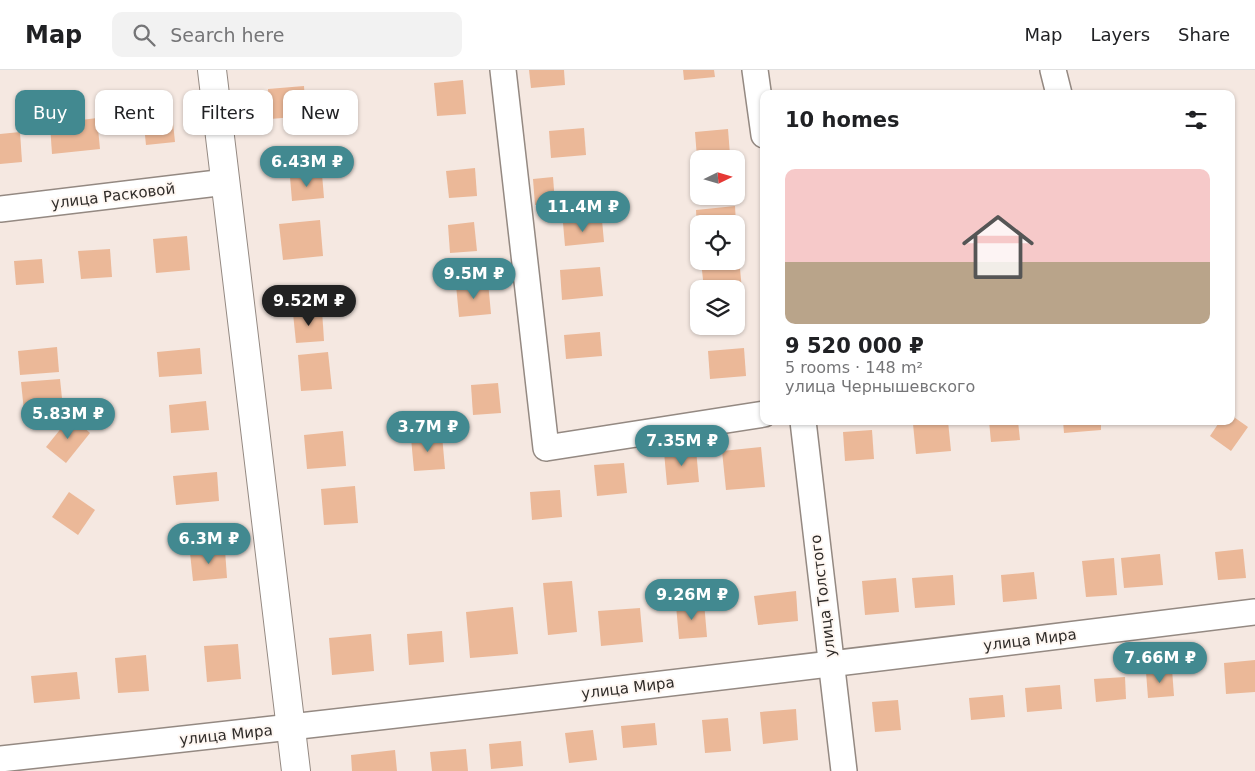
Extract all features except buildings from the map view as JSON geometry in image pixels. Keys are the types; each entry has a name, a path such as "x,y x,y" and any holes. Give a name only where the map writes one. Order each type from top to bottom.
{"street":[{"path":"212,70 296,771"},
{"path":"504,70 546,448 760,415"},
{"path":"755,70 760,106"},
{"path":"1053,70 1058,90"},
{"name":"улица Расковой","path":"0,209 226,182"},
{"name":"улица Толстого","path":"803,425 844,771"},
{"name":"улица Мира","path":"0,758 292,728 831,665 1255,612"}]}
